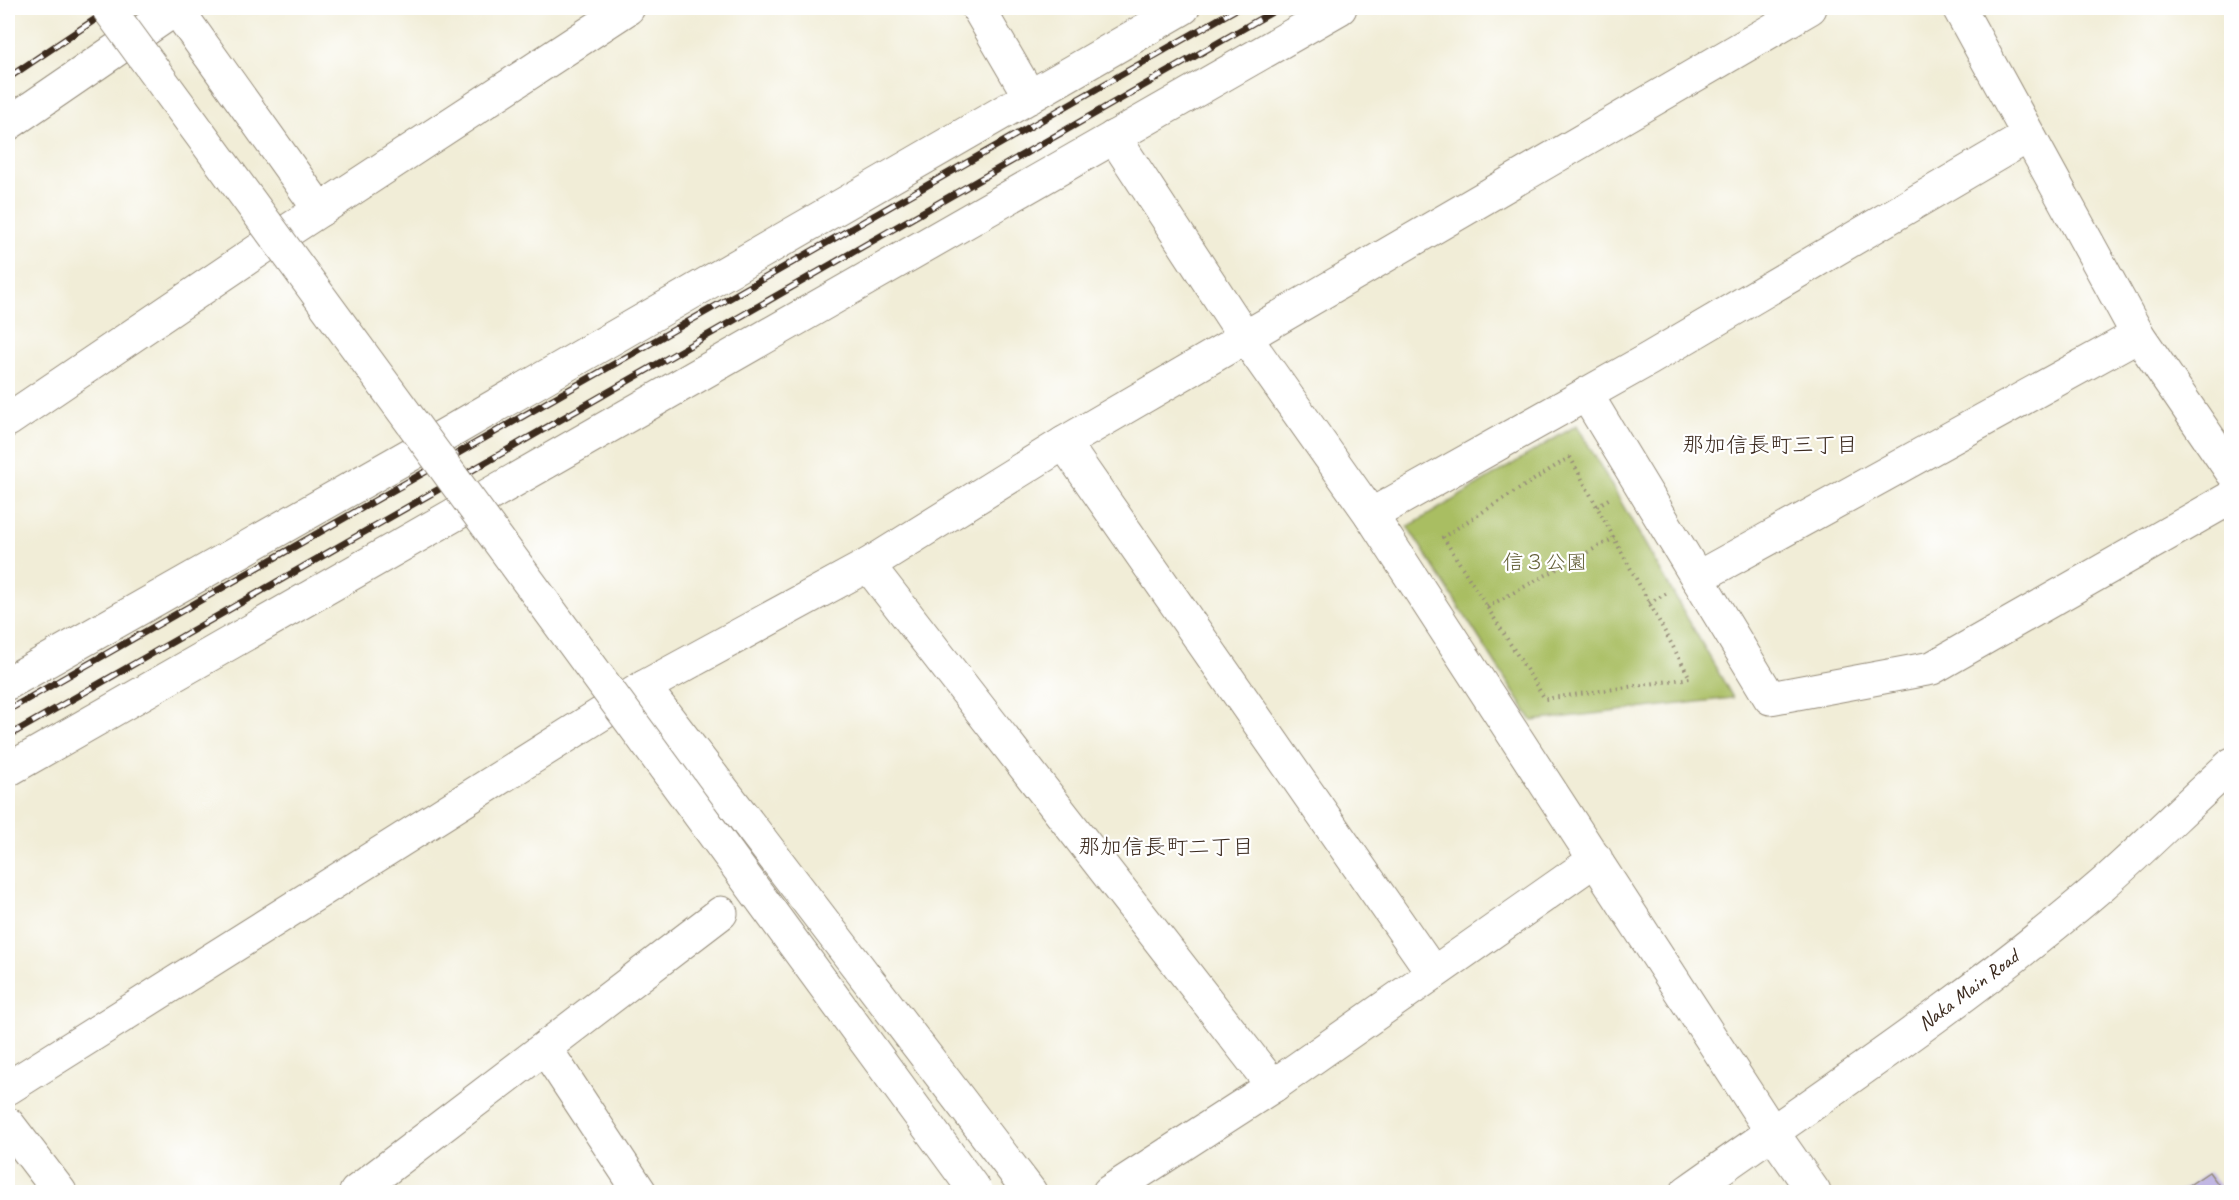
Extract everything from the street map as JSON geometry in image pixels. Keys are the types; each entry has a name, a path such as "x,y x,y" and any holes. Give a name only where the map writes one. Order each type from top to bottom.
{"street":[{"path":"108,8 976,1192"},
{"path":"8,124 177,8 320,210"},
{"path":"8,420 320,210 592,18 628,8"},
{"path":"978,8 1030,97"},
{"path":"8,683 445,435 1183,8"},
{"path":"8,770 1340,8"},
{"path":"8,1089 644,687 868,565 1064,443 1810,8"},
{"path":"1959,8 2138,335 2232,472"},
{"path":"120,46 265,246"},
{"path":"1371,515 1659,353 2028,136"},
{"path":"1114,137 1245,337 1371,515 1772,1132 1814,1192"},
{"path":"1697,578 2138,335"},
{"path":"1586,394 1770,698 1932,668 2232,496"},
{"path":"1064,443 1433,973"},
{"path":"868,565 1273,1086"},
{"path":"644,687 1029,1192"},
{"name":"Naka Main Road","path":"1687,1192 2000,968 2102,884 2232,764"},
{"path":"1109,1192 1273,1086 1596,859"},
{"path":"356,1192 721,913"},
{"path":"545,1048 640,1192"},
{"path":"8,1124 60,1192"}],"path":[{"path":"1570,457 1690,678 1545,699 1487,607 1443,537 1570,457"},
{"path":"1487,607 1614,538"}],"green space":[{"name":"信３公園","path":"1577,425 1733,698 1532,721 1408,527"}],"building":[{"path":"2209,1172 2224,1192 2179,1192"}],"railway":[{"path":"8,78 112,8"},
{"path":"8,710 1238,8"},
{"path":"8,736 1279,8"}],"district":[{"name":"那加信長町三丁目","path":"1770,445"},
{"name":"那加信長町二丁目","path":"1166,847"}]}
